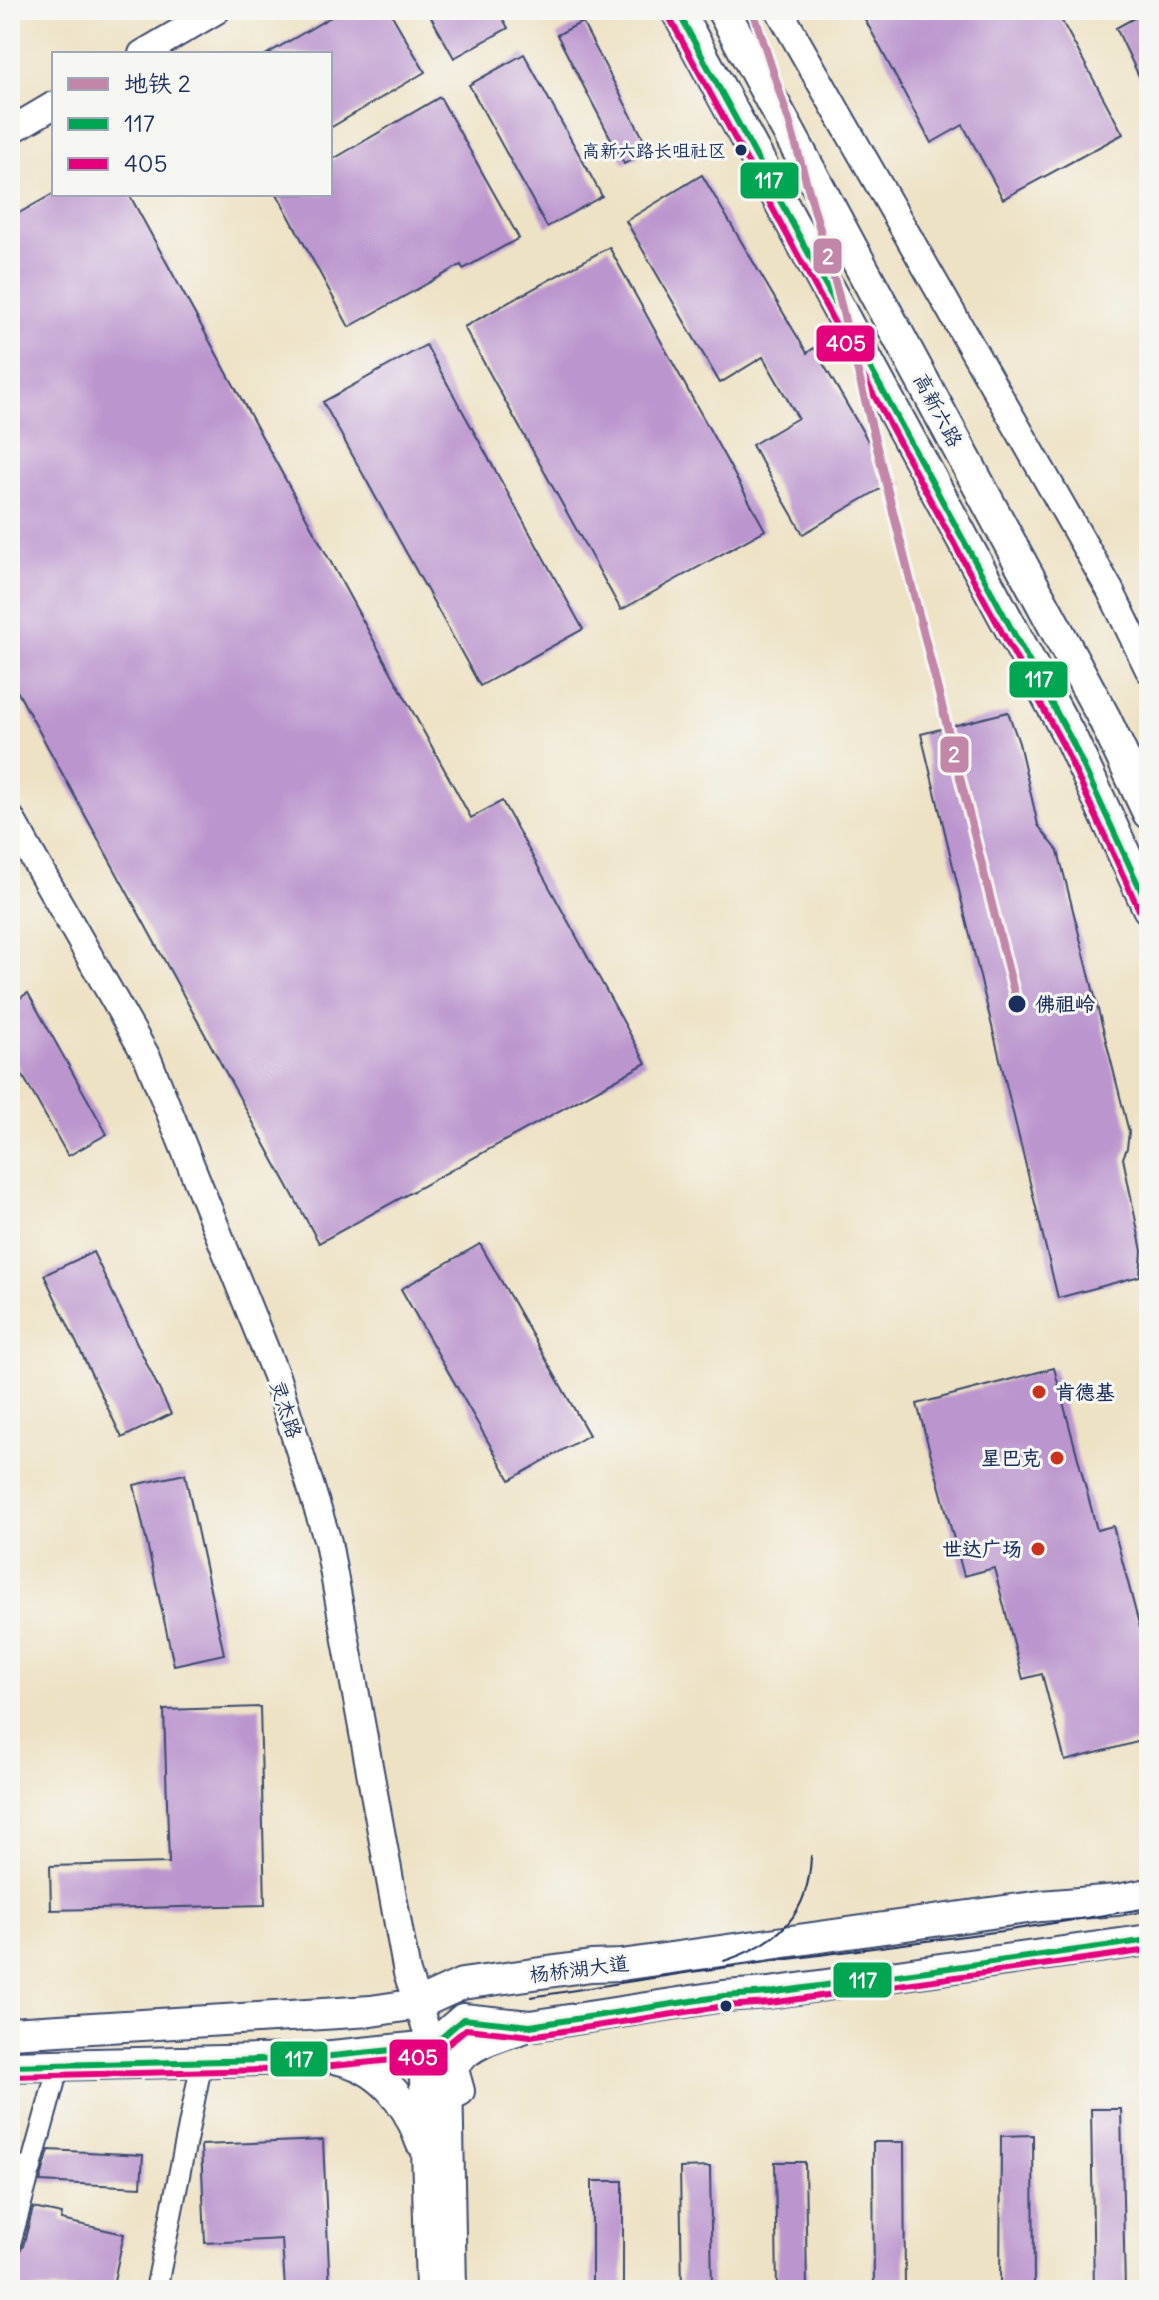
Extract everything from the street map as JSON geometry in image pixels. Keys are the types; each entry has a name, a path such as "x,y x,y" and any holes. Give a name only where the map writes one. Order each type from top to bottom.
{"main road":[{"name":"高新六路","path":"677,10 1140,868 1149,908"},
{"name":"高新六路","path":"723,10 1093,698 1149,813"},
{"path":"1093,698 1149,767"},
{"name":"杨桥湖大道","path":"10,2033 371,2011 418,2004 462,1984 1149,1894"},
{"path":"431,2290 438,2165 460,2094 452,2066 461,2055 492,2037 530,2026 724,1996 769,1993 1149,1940"},
{"path":"530,2026 512,2013 508,2003 512,1994 526,1982 559,1970"},
{"path":"10,2066 320,2056 432,2046 463,2019 530,2026"},
{"path":"432,2046 425,2077 451,2290"},
{"path":"320,2056 355,2062 395,2092 409,2111 438,2165"}],"street":[{"path":"145,52 217,10"},
{"path":"779,10 1110,590 1149,670"},
{"path":"10,131 52,106"},
{"name":"灵杰路","path":"10,817 148,1059 276,1376 328,1542 407,1973 432,2046"},
{"path":"156,2290 202,2061"},
{"path":"10,2243 59,2065"},
{"path":"10,2167 31,2167"}],"building":[{"path":"343,10 389,10 425,72 332,127 332,52 270,52"},
{"path":"427,10 498,10 508,28 454,58"},
{"path":"860,10 1056,10 1123,134 1003,199 963,125 931,143"},
{"path":"1149,10 1149,97 1116,28"},
{"path":"582,22 650,151 624,164 557,35"},
{"path":"524,54 602,196 547,227 469,85"},
{"path":"440,97 519,238 463,269 461,265 349,327 278,196 332,196 332,160"},
{"path":"702,175 807,353 814,348 892,482 803,534 752,445 798,418 763,357 720,383 626,221"},
{"path":"52,195 130,196 471,818 502,801 646,1063 319,1243 10,678 10,218"},
{"path":"609,247 765,530 621,610 464,327"},
{"path":"426,345 583,629 480,686 323,402"},
{"name":"佛祖岭","path":"1008,712 1019,743 1038,825 1058,851 1129,1132 1123,1158 1142,1251 1140,1276 1058,1298 921,734"},
{"path":"28,993 107,1134 68,1156 10,1053 10,1004"},
{"path":"480,1244 589,1435 510,1480 401,1289"},
{"path":"93,1252 171,1414 122,1438 44,1275"},
{"name":"世达广场","path":"1054,1368 1097,1530 1113,1526 1149,1662 1149,1739 1065,1761 1042,1674 1023,1679 994,1568 964,1576 917,1404"},
{"path":"185,1474 224,1654 174,1665 134,1485"},
{"path":"260,1707 265,1905 51,1910 50,1866 169,1863 164,1710"},
{"path":"1091,2109 1121,2109 1125,2290 1094,2290"},
{"path":"1033,2135 1034,2290 1000,2290 1001,2136"},
{"path":"323,2140 330,2290 285,2290 282,2239 205,2243 201,2145"},
{"path":"873,2142 904,2142 905,2290 874,2290"},
{"path":"49,2150 143,2155 141,2187 40,2182"},
{"path":"775,2162 805,2162 807,2290 777,2290"},
{"path":"710,2167 712,2290 682,2290 680,2168"},
{"path":"592,2181 623,2181 623,2290 592,2290"},
{"path":"33,2208 62,2214 61,2220 124,2234 112,2290 10,2290 12,2256 23,2246"}],"tram line":[{"path":"724,1961 760,1945 787,1924 804,1895 811,1856"},
{"path":"531,1997 1149,1908"}],"metro line":[{"name":"2","path":"753,10 789,121 837,289 1017,1004"}],"transit line":[{"name":"117","path":"677,10 1072,741 1149,908"},
{"name":"405","path":"668,15 1063,745 1140,912"},
{"name":"117","path":"10,2066 302,2059 432,2046 463,2019 530,2026 724,1996 769,1993 1149,1940"},
{"name":"405","path":"10,2076 302,2069 433,2056 466,2029 531,2036 725,2006 770,2003 1149,1950"}],"place":[{"name":"高新六路长咀社区","path":"741,150"},
{"name":"佛祖岭","path":"1017,1004"},
{"name":"肯德基","path":"1039,1392"},
{"name":"星巴克","path":"1057,1458"},
{"name":"世达广场","path":"1038,1549"}]}
